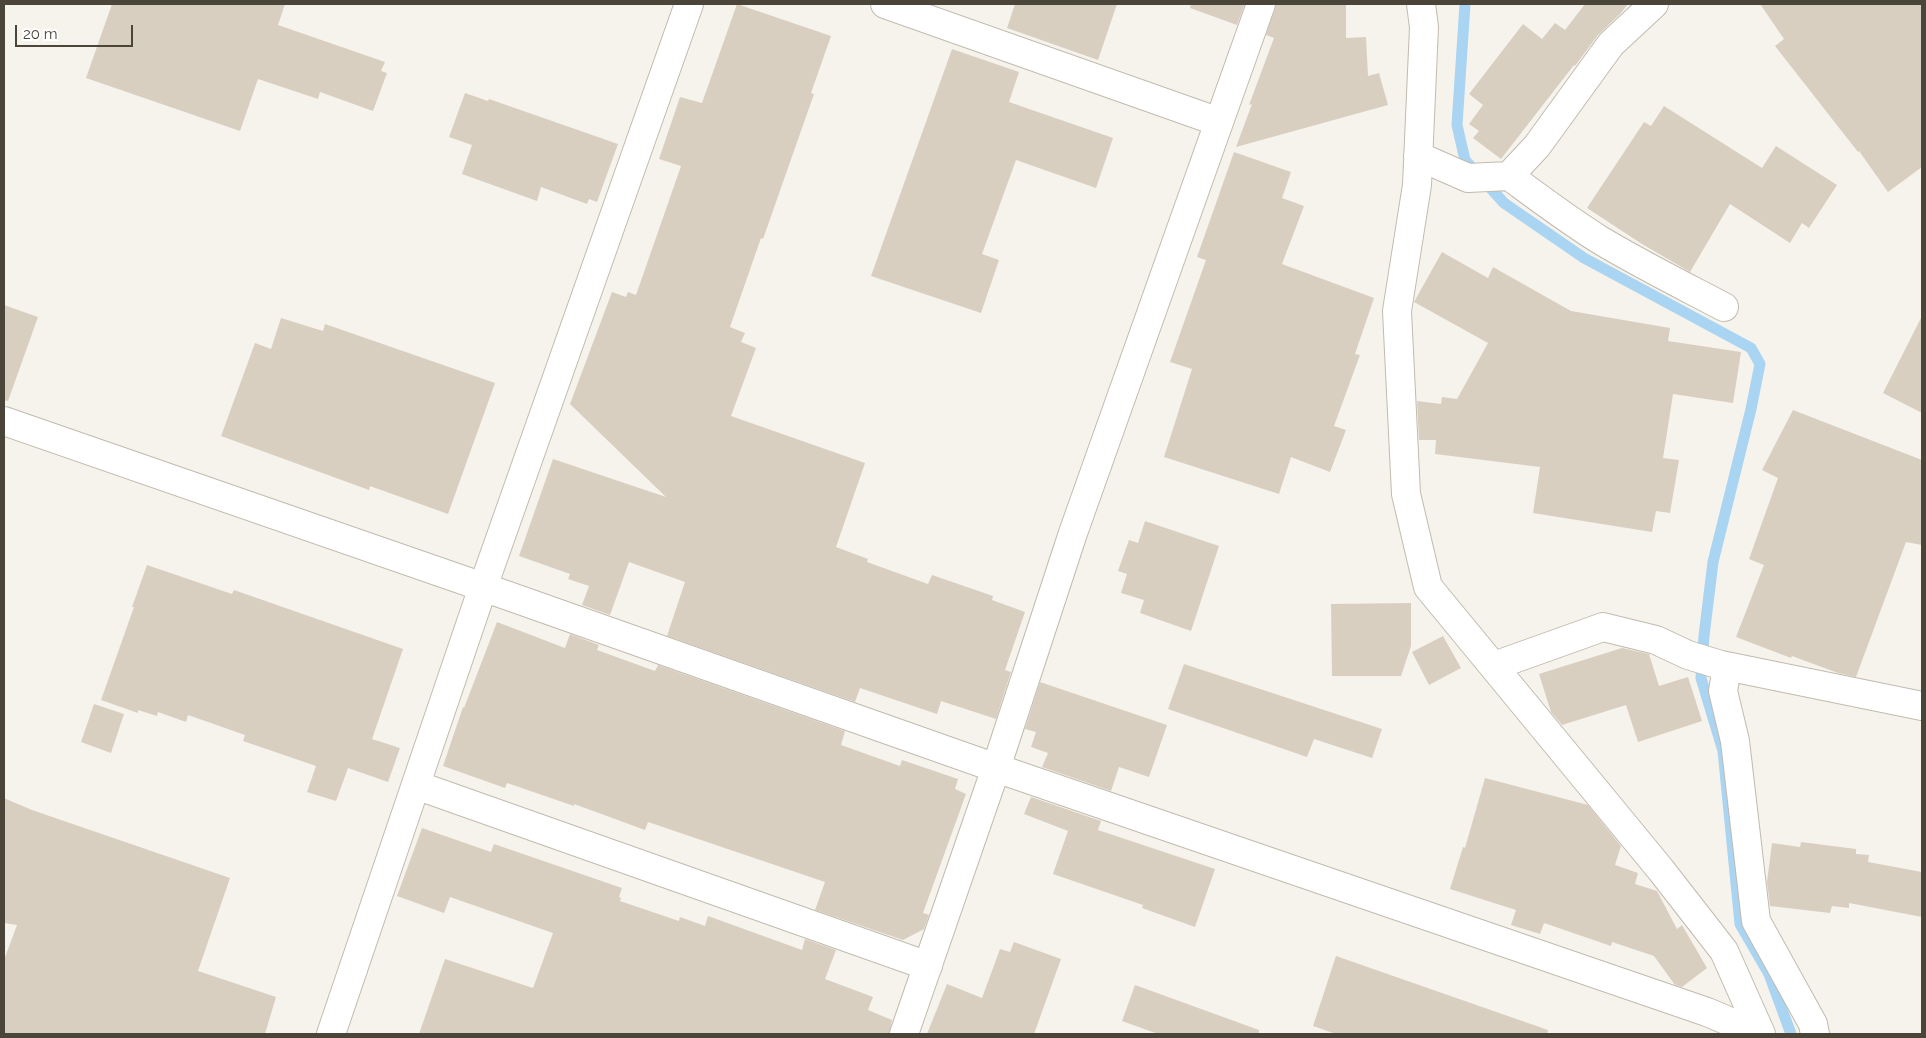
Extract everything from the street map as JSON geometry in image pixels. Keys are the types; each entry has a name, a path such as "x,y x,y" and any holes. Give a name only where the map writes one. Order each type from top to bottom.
{"street":[{"path":"331,1034 483,586 689,4"},
{"path":"885,4 1219,122"},
{"path":"904,1034 996,768 1073,533 1261,4"},
{"path":"1421,4 1424,27 1418,185 1396,311 1406,494 1428,587 1661,870 1724,951 1760,1034"},
{"path":"1503,177 1537,146 1611,44 1654,4"},
{"path":"1418,156 1468,178 1503,177 1599,239 1724,307"},
{"path":"4,421 483,586 996,768 1708,1012 1760,1034"},
{"path":"1494,666 1603,627 1656,640 1688,655 1724,666 1922,706"},
{"path":"1724,666 1723,691 1735,741 1752,901 1756,921 1813,1024 1815,1034"},
{"path":"416,784 928,966"}],"building":[{"path":"112,4 285,4 278,25 385,62 381,71 387,73 373,111 320,92 318,99 258,79 240,131 86,78"},
{"path":"737,4 831,36 811,93 814,94 730,327 745,333 741,342 756,348 731,416 865,463 836,547 868,559 867,562 928,584 932,575 993,596 992,600 1025,612 1005,670 1011,672 996,719 941,701 937,714 860,688 855,702 667,636 685,582 629,562 610,615 582,605 589,586 568,579 570,574 519,556 553,459 666,497 570,404 612,292 626,297 628,292 636,295 681,166 659,159 680,97 702,103"},
{"path":"1015,4 1117,4 1098,60 1007,28"},
{"path":"1191,4 1245,4 1237,25 1190,8"},
{"path":"1276,4 1346,4 1346,38 1366,37 1368,76 1379,73 1388,105 1236,147 1252,104 1249,105 1274,38 1266,35"},
{"path":"1585,4 1628,4 1598,35 1501,159 1473,138 1479,131 1469,124 1483,105 1469,94 1523,24 1542,39 1555,23 1565,30"},
{"path":"1760,4 1922,4 1922,167 1888,192 1859,151 1775,46 1784,39"},
{"path":"952,49 1019,72 1009,102 1113,138 1096,188 1016,160 982,254 999,260 981,313 871,276"},
{"path":"465,93 488,101 489,99 618,144 597,202 589,199 587,204 541,187 537,201 462,174 472,145 449,137"},
{"path":"1664,106 1762,168 1776,146 1837,185 1809,228 1802,223 1790,243 1730,204 1690,272 1642,244 1587,208 1644,122 1651,126"},
{"path":"1234,152 1291,172 1282,198 1304,206 1282,264 1374,298 1355,354 1360,355 1334,426 1346,430 1330,472 1291,457 1279,494 1164,457 1192,369 1170,362 1206,260 1197,257"},
{"path":"1442,252 1488,278 1493,267 1571,311 1670,328 1668,341 1741,352 1733,403 1673,394 1663,458 1679,460 1670,513 1656,511 1652,532 1533,513 1540,467 1435,454 1436,440 1419,440 1417,401 1441,404 1442,397 1457,399 1488,343 1414,302"},
{"path":"4,305 38,317 8,401 4,400"},
{"path":"1922,316 1922,413 1883,393"},
{"path":"281,318 323,331 325,324 495,383 448,514 370,486 369,490 221,436 255,343 271,349"},
{"path":"1793,410 1922,460 1922,545 1906,542 1856,677 1838,673 1792,656 1791,658 1736,637 1764,565 1749,559 1778,478 1762,470"},
{"path":"1145,521 1219,546 1191,631 1140,613 1144,600 1121,593 1127,574 1118,571 1129,540 1138,543"},
{"path":"147,565 232,594 234,590 403,649 372,739 400,748 388,782 348,768 336,801 307,792 316,766 243,741 245,735 188,715 186,722 158,712 157,716 138,710 138,713 101,700"},
{"path":"1411,603 1411,646 1401,676 1332,676 1331,604"},
{"path":"497,622 565,648 570,634 599,645 597,650 655,671 658,665 845,731 841,745 900,766 902,760 958,779 955,789 966,794 923,913 929,915 924,929 903,940 815,910 825,882 648,822 645,830 574,804 574,806 507,783 505,788 443,766 463,707"},
{"path":"1443,636 1461,668 1429,685 1412,652"},
{"path":"1622,648 1649,654 1659,686 1688,677 1702,721 1638,742 1626,705 1562,725 1551,712 1539,674"},
{"path":"1184,664 1382,729 1372,758 1314,739 1307,757 1168,709"},
{"path":"1040,682 1167,725 1149,777 1119,767 1111,791 1042,767 1048,753 1031,747 1036,732 1025,729"},
{"path":"94,704 124,714 111,753 81,742"},
{"path":"1485,778 1588,805 1621,846 1615,865 1638,873 1635,884 1657,891 1677,929 1682,925 1707,968 1682,987 1675,985 1654,956 1612,942 1611,946 1544,923 1540,934 1511,925 1516,910 1450,889 1463,847 1465,848"},
{"path":"1031,797 1101,821 1098,830 1215,869 1195,927 1142,908 1143,905 1053,874 1068,831 1024,814"},
{"path":"4,798 32,810 230,878 198,971 276,997 265,1034 4,1034 4,960 17,925 4,923"},
{"path":"422,828 491,852 494,844 622,888 619,897 621,898 620,901 679,921 680,917 705,926 708,916 802,950 805,939 836,950 825,979 873,997 868,1010 892,1020 889,1034 419,1034 445,959 533,988 553,933 450,897 444,913 397,896"},
{"path":"1801,842 1856,849 1856,854 1869,855 1868,862 1922,872 1922,917 1849,903 1849,908 1832,906 1830,913 1770,906 1767,882 1772,843 1800,847"},
{"path":"1014,942 1061,959 1034,1034 927,1034 947,984 982,998 1000,949 1010,952"},
{"path":"1336,956 1548,1030 1547,1034 1336,1034 1313,1026"},
{"path":"1135,985 1259,1030 1259,1034 1158,1034 1122,1021"}],"waterway":[{"path":"1465,4 1457,125 1465,160 1504,203 1584,258 1751,348 1760,364 1751,409 1713,562 1701,678 1723,751 1740,924 1769,974 1791,1034"}]}
